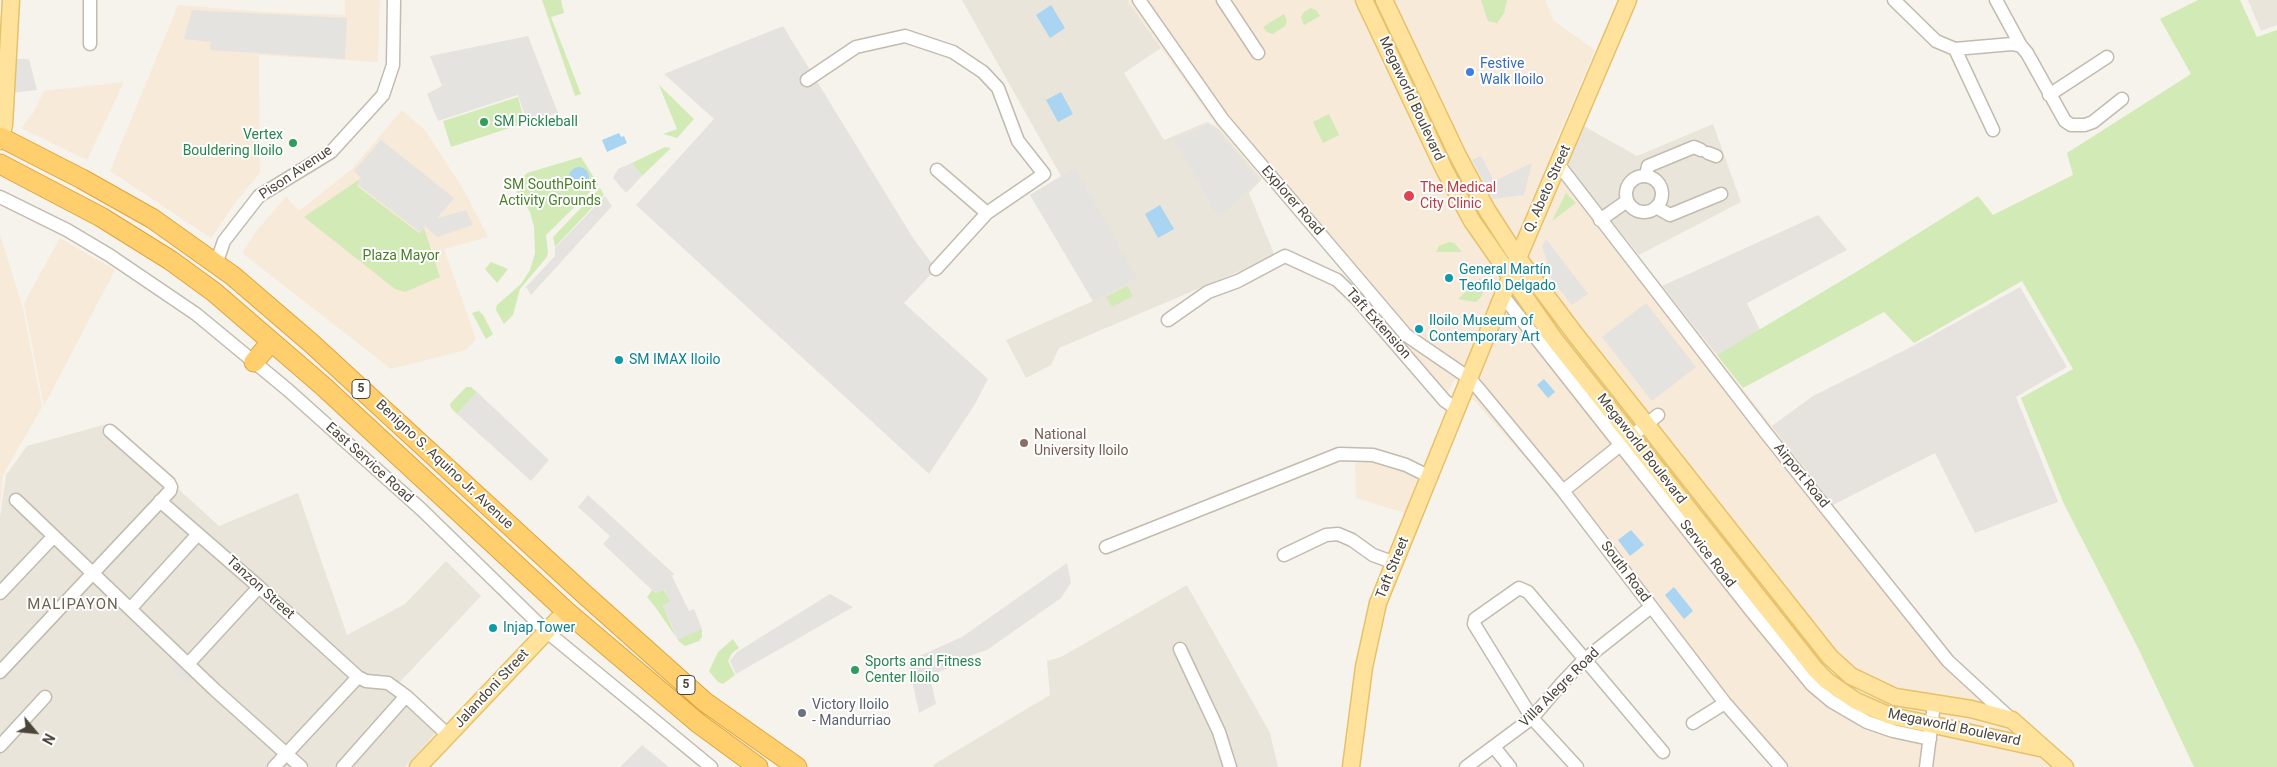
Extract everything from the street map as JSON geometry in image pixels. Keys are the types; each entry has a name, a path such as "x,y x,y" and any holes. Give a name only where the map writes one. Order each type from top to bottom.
{"highway":[{"name":"Benigno S. Aquino Jr. Avenue","path":"0,139 82,179 143,213 216,264 311,342 583,594 705,702 797,767"},
{"name":"Benigno S. Aquino Jr. Avenue","path":"0,164 74,202 130,235 170,260 214,292 323,386 566,611 698,723 758,767"},
{"path":"130,235 143,213"},
{"path":"254,362 271,342"}],"main road":[{"path":"0,139 4,125 11,0"},
{"name":"Megaworld Boulevard","path":"1364,0 1444,170 1472,221 1536,314 1603,401 1625,441 1665,481 1814,669 1826,681 1856,701 1932,732 2046,750"},
{"name":"Megaworld Boulevard","path":"1384,0 1458,156 1488,212 1518,258 1618,389 1652,420 1680,467 1830,658 1851,676 1886,693 1906,699 1971,709 2012,720"},
{"name":"Q. Abeto Street","path":"1469,378 1628,0"},
{"path":"1472,221 1478,225 1484,225 1489,220 1488,212"},
{"path":"1536,314 1538,301 1545,299 1550,302"},
{"name":"Taft Street","path":"1351,767 1364,667 1378,603 1469,378"},
{"path":"1603,401 1613,405 1618,403 1618,389"},
{"path":"1665,481 1663,472 1665,465 1672,463 1680,467"},
{"name":"Jalandoni Street","path":"418,767 566,611"},
{"path":"1880,712 1886,712 1894,707 1894,702 1886,693"},
{"name":"Airport Road","path":"2012,720 2065,767"}],"street":[{"path":"90,0 90,44"},
{"name":"Pison Avenue","path":"216,264 224,240 258,196 331,152 382,95 393,65 394,0"},
{"name":"Explorer Road","path":"1139,0 1223,120 1406,336 1469,378"},
{"path":"1223,0 1258,53"},
{"path":"1894,0 1936,41 1955,49 2012,44 2021,46"},
{"path":"1996,0 2065,121 2078,126 2093,122 2122,99"},
{"path":"807,80 856,48 905,36 953,52 983,72 998,88 1018,141 1044,174 987,213 936,269"},
{"path":"1955,49 1994,130"},
{"path":"2049,95 2106,57"},
{"path":"1646,176 1648,166 1694,147 1708,153"},
{"name":"Airport Road","path":"1559,165 1766,433 1948,661 2012,720"},
{"path":"937,170 987,213"},
{"path":"1646,176 1656,181 1662,191 1662,197 1656,207 1646,212 1639,212 1627,201 1626,194 1630,183 1634,179 1646,176"},
{"path":"1656,207 1670,215 1721,194"},
{"name":"East Service Road","path":"0,197 67,230 116,259 189,309 254,362 422,510 546,631 711,767"},
{"path":"1600,220 1627,201"},
{"name":"Taft Extension","path":"1168,320 1208,292 1238,281 1286,256 1337,280 1358,299 1445,401 1457,409"},
{"name":"Service Road","path":"1502,296 1625,441 1812,684 1832,701 1867,722 1893,731 1932,732"},
{"name":"South Road","path":"1469,378 1563,491 1725,703 1781,767"},
{"path":"1563,491 1652,420"},
{"path":"0,672 170,491 169,483 110,431"},
{"path":"1106,547 1339,454 1373,455 1406,465 1430,477"},
{"path":"16,500 301,767"},
{"name":"Tanzon Street","path":"160,501 358,677"},
{"path":"131,608 198,534"},
{"path":"1284,555 1326,535 1338,534 1352,540 1373,555 1395,563"},
{"path":"0,593 54,536"},
{"path":"189,664 259,587"},
{"path":"1577,767 1532,718 1474,624 1475,618 1519,588 1524,588 1663,752"},
{"name":"Villa Alegre Road","path":"1466,767 1532,718 1584,660 1651,607"},
{"path":"1180,650 1219,732 1230,767"},
{"path":"274,767 358,677 366,681 388,683 406,696 448,735"},
{"path":"342,767 406,696"},
{"path":"2,740 45,698"},
{"path":"1693,723 1725,703"},
{"path":"1926,767 1932,732 1934,704"},
{"path":"1494,747 1510,767"}],"shaded area":[{"path":"345,0 380,0 378,62 259,55 260,173 237,200 211,238 110,171 178,5 264,12 345,15"},
{"path":"962,0 1127,0 1161,48 1124,73 1164,140 1207,122 1218,128 1262,179 1249,193 1275,256 1059,348 1051,365 1026,378 1006,340 1093,301 1030,195 1061,176"},
{"path":"1127,0 1545,0 1554,21 1595,50 1553,148 1772,426 1813,396 1840,431 1802,466 1965,670 2051,767 1771,767 1542,477 1455,379 1446,395 1344,271 1218,128"},
{"path":"2248,0 2277,0 2277,25 2261,31"},
{"path":"192,10 347,18 345,59 210,50 211,42 184,39"},
{"path":"783,26 913,238 936,269 904,303 988,379 975,404 929,474 636,205 714,119 664,74"},
{"path":"528,36 558,113 527,122 518,95 438,121 427,94 442,86 430,56"},
{"path":"11,59 29,59 37,90 11,93"},
{"path":"124,82 87,160 21,128 33,113 44,91"},
{"path":"402,110 425,130 465,192 488,237 444,249 476,339 466,350 391,369 242,253 257,230 286,197 299,211 350,171"},
{"path":"1713,124 1741,202 1639,255 1571,170 1567,159 1582,125 1637,156"},
{"path":"1207,125 1217,131 1259,180 1218,217 1174,139"},
{"path":"381,140 454,198 437,218 466,210 473,225 437,237 425,226 420,232 358,185 361,178 354,171"},
{"path":"1481,156 1494,181 1532,163 1524,195 1493,199 1472,160"},
{"path":"632,163 642,176 626,193 613,178 618,169"},
{"path":"1075,168 1137,278 1093,301 1030,195"},
{"path":"605,196 612,206 531,295 526,287 555,256 555,248"},
{"path":"1818,215 1847,250 1747,303 1760,330 1717,355 1662,286"},
{"path":"0,234 23,309 42,407 3,475 0,509"},
{"path":"60,238 115,270 44,406 24,303"},
{"path":"1546,239 1588,294 1572,305 1543,268 1548,263 1542,247"},
{"path":"2020,287 2067,367 2016,397 2058,502 1975,533 1935,453 1833,505 1772,426 1813,396 1915,345"},
{"path":"1646,303 1696,367 1652,401 1602,337"},
{"path":"477,392 549,460 531,481 457,414"},
{"path":"107,424 219,526 298,493 347,635 405,604 446,561 481,596 399,683 442,726 405,767 0,767 0,517 6,475 27,446"},
{"path":"1355,459 1374,460 1419,475 1405,513 1356,498"},
{"path":"588,495 674,574 672,576 689,611 694,609 702,629 678,640 663,606 670,601 664,589 656,593 603,544 610,536 578,507"},
{"path":"1067,563 1071,583 1061,598 987,650 961,659 957,664 930,676 936,704 919,713 908,661 962,637"},
{"path":"1187,585 1270,733 1278,767 934,767 933,765 1050,695 1047,661 1061,657"},
{"path":"830,594 853,607 736,674 730,661 737,652"},
{"path":"186,652 202,668 187,683 171,667"},
{"path":"642,745 669,767 620,767"}],"green space":[{"path":"542,0 561,0 564,13 551,17 581,94 575,96"},
{"path":"1481,0 1507,0 1504,13 1497,23 1488,21"},
{"path":"2198,0 2240,0 2257,37 2277,30 2277,767 2194,767 2139,650 2064,504 2021,398 2073,369 2022,281 1914,343 1884,312 1743,388 1717,355 1978,196 1993,215 2073,175 2067,153 2191,74 2160,19"},
{"path":"1311,8 1316,10 1320,16 1304,25 1301,17 1304,12"},
{"path":"1284,14 1287,21 1285,26 1273,34 1267,32 1263,27"},
{"path":"659,85 694,119 677,138 663,134 677,129"},
{"name":"SM Pickleball","path":"518,97 525,123 451,147 443,121"},
{"path":"1329,114 1339,135 1323,143 1313,122"},
{"path":"665,147 671,148 642,176 632,163"},
{"name":"SM SouthPoint Activity Grounds","path":"581,157 598,184 546,235 548,253 546,258 520,289 513,315 504,324 496,310 497,305 521,284 530,270 535,253 534,227 530,212 517,192 517,184 527,173"},
{"name":"Plaza Mayor","path":"360,179 357,186 419,233 424,228 440,277 405,292 395,289 304,217"},
{"path":"600,188 604,195 555,247 553,237"},
{"path":"1566,193 1576,203 1552,221"},
{"path":"1449,242 1454,243 1462,252 1436,252 1439,246"},
{"path":"491,262 508,269 497,283 485,269"},
{"path":"1480,278 1484,289 1482,296 1476,302 1458,299"},
{"path":"1127,286 1133,296 1112,307 1106,297"},
{"path":"479,311 493,334 486,339 472,313"},
{"path":"466,387 471,387 477,392 457,414 450,404"},
{"path":"663,589 671,601 663,606 676,638 647,597 652,590 656,593"},
{"path":"702,629 702,637 699,641 685,646 677,639"},
{"path":"733,639 739,648 732,653 728,661 735,675 723,684 718,682 709,671 718,652"}],"water":[{"path":"1051,5 1065,28 1050,38 1036,15"},
{"path":"1061,92 1073,114 1058,122 1046,100"},
{"path":"619,133 621,137 624,136 627,143 607,152 602,140"},
{"path":"579,167 586,170 589,177 586,184 579,187 572,184 569,177 572,170"},
{"path":"1160,205 1174,229 1158,238 1145,214"},
{"path":"1544,379 1555,392 1548,398 1537,385"},
{"path":"1631,530 1644,545 1630,556 1618,540"},
{"path":"1674,587 1693,611 1684,619 1665,595"}],"place":[{"name":"Festive Walk Iloilo","path":"1470,72"},
{"name":"SM Pickleball","path":"484,122"},
{"name":"Vertex Bouldering Iloilo","path":"293,143"},
{"name":"The Medical City Clinic","path":"1409,196"},
{"name":"General Martín Teofilo Delgado","path":"1449,278"},
{"name":"Iloilo Museum of Contemporary Art","path":"1419,329"},
{"name":"SM IMAX Iloilo","path":"619,360"},
{"name":"National University Iloilo","path":"1024,443"},
{"name":"Injap Tower","path":"493,628"},
{"name":"Sports and Fitness Center Iloilo","path":"855,670"},
{"name":"Victory Iloilo - Mandurriao","path":"802,713"}],"district":[{"name":"MALIPAYON","path":"73,605"}]}
